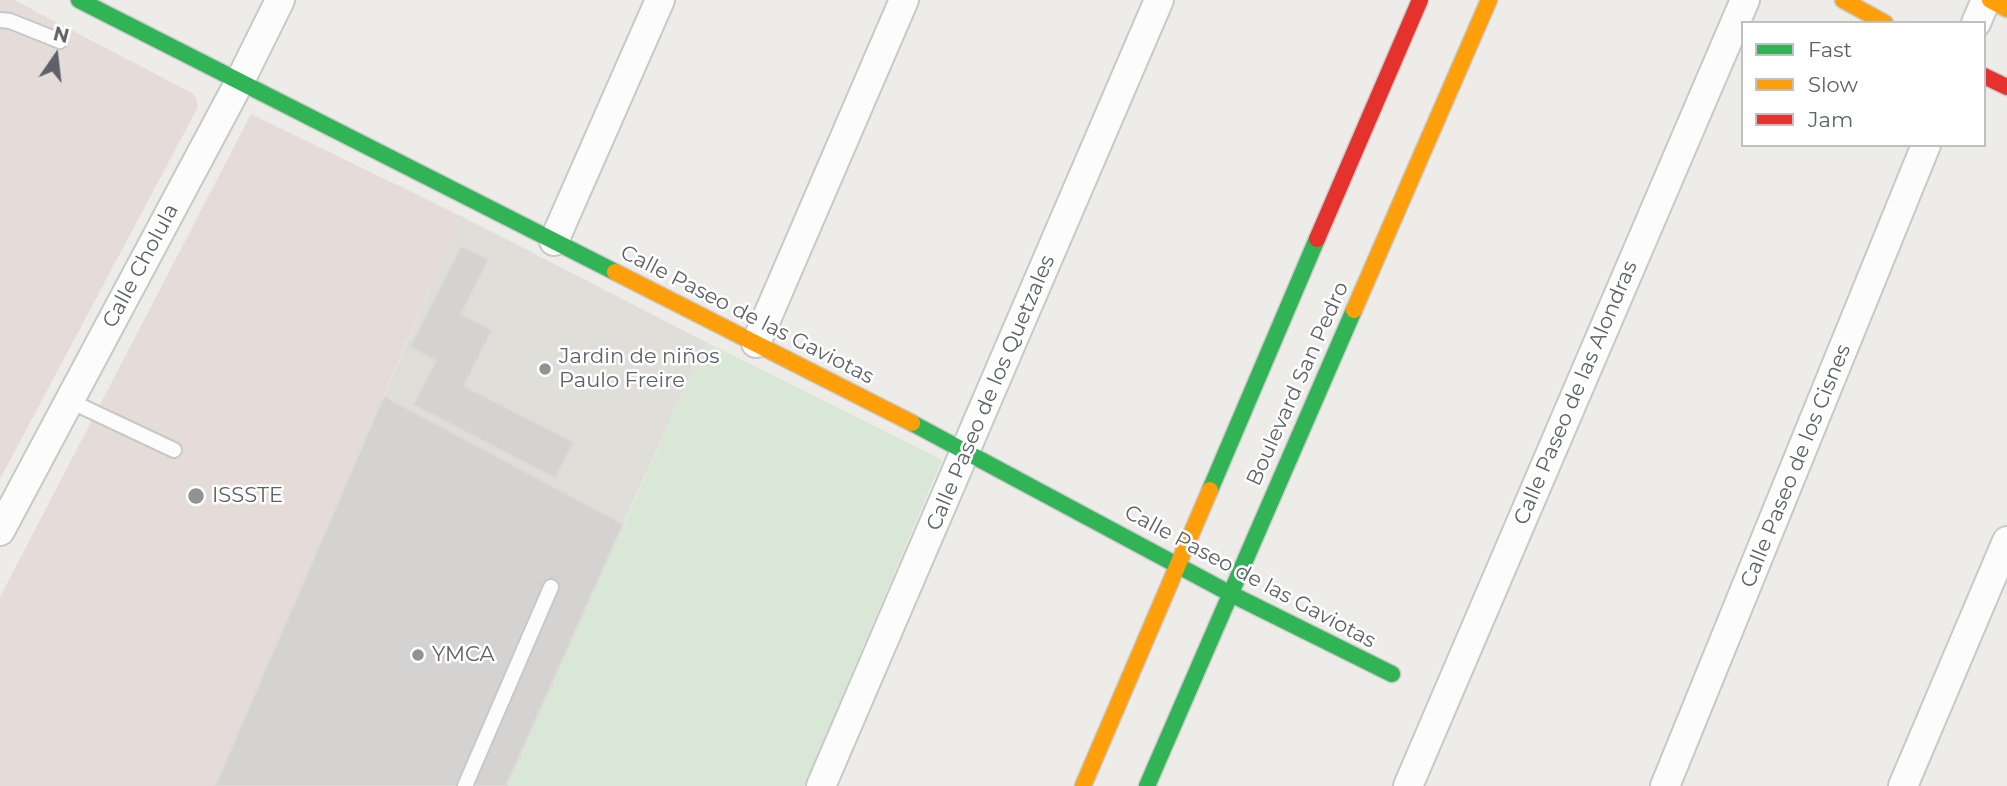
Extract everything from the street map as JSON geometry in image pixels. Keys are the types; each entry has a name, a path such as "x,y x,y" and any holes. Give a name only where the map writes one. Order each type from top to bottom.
{"street":[{"name":"Calle Paseo de las Gaviotas","path":"79,0 967,451 1230,593 1392,674"},
{"name":"Calle Cholula","path":"0,531 240,81 280,0"},
{"path":"554,241 660,0"},
{"path":"756,343 904,0"},
{"name":"Calle Paseo de los Quetzales","path":"821,786 1159,0"},
{"name":"Boulevard San Pedro","path":"1083,786 1420,0"},
{"name":"Boulevard San Pedro","path":"1147,786 1489,0"},
{"name":"Calle Paseo de las Alondras","path":"1408,786 1745,0"},
{"path":"1843,0 1881,21"},
{"path":"1977,21 1988,0 2007,9"},
{"path":"1986,77 2007,87"},
{"name":"Calle Paseo de los Cisnes","path":"1665,786 1925,147"},
{"path":"1903,786 2007,541"}],"lane":[{"path":"0,20 10,21 60,41"},
{"path":"70,401 174,450"},
{"path":"465,786 551,587"}],"shaded area":[{"path":"0,0 14,0 190,92 196,97 198,107 0,479"},
{"name":"ISSSTE","path":"251,114 461,216 215,786 0,786 0,597"},
{"name":"Jardin de niños Paulo Freire","path":"461,216 706,342 623,524 384,396"}],"green space":[{"path":"706,342 942,460 804,786 506,786"}],"building":[{"path":"461,246 489,259 461,314 492,330 464,386 574,442 555,478 413,405 436,361 410,347"},
{"name":"YMCA","path":"384,396 623,524 506,786 215,786"}],"traffic: fast":[{"path":"79,0 615,272"},
{"path":"1210,490 1317,239"},
{"path":"1147,786 1354,310"},
{"path":"912,423 1229,593 1392,674"}],"traffic: slow":[{"path":"1354,310 1489,0"},
{"path":"1843,0 1881,21"},
{"path":"1990,0 2007,9"},
{"path":"615,272 912,423"},
{"path":"1083,786 1210,490"}],"traffic: jam":[{"path":"1317,239 1420,0"},
{"path":"1986,77 2007,87"}],"place":[{"name":"Jardin de niños Paulo Freire","path":"545,369"},
{"name":"ISSSTE","path":"196,496"},
{"name":"YMCA","path":"418,655"}]}
